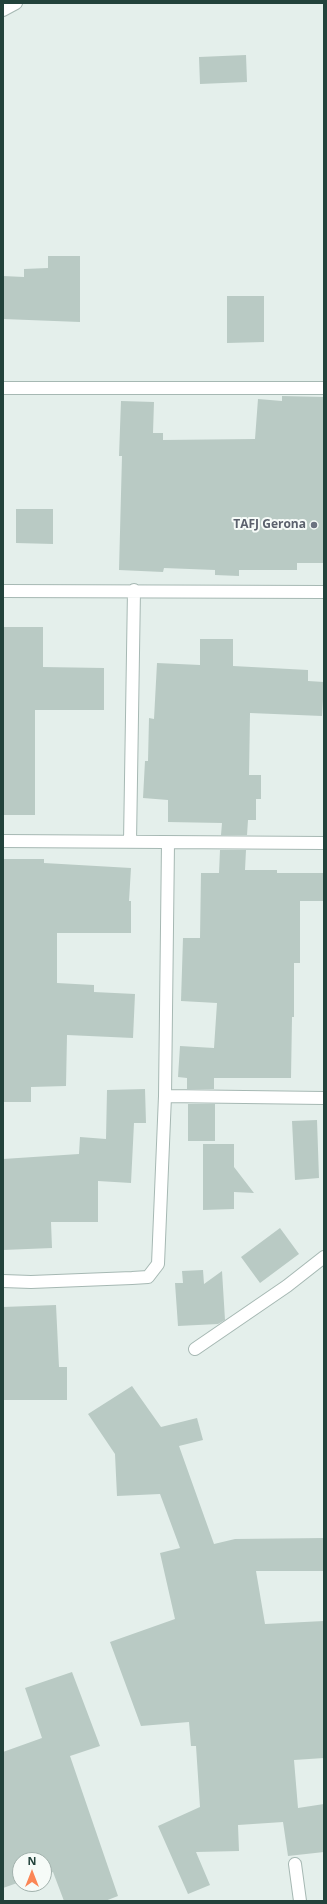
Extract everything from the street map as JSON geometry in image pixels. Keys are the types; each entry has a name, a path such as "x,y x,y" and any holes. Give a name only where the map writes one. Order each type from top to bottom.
{"street":[{"path":"3,10 16,3"},
{"path":"3,388 324,388"},
{"path":"3,591 134,590 324,592"},
{"path":"130,842 134,590"},
{"path":"3,841 324,843"},
{"path":"3,1281 31,1282 148,1277 154,1272 158,1264 165,1096 168,843"},
{"path":"165,1096 324,1098"},
{"path":"195,1349 288,1286 324,1257"},
{"path":"295,1864 300,1901"}],"building":[{"path":"246,55 247,82 200,84 199,57"},
{"path":"48,256 80,256 80,322 3,319 3,276 24,277 24,269 48,268"},
{"path":"227,296 264,296 264,342 227,343"},
{"path":"282,396 324,397 324,563 297,563 297,570 239,570 239,576 215,575 215,570 164,568 163,572 119,570 122,456 119,456 121,401 154,402 153,433 163,433 163,440 255,439 258,399 282,401"},
{"path":"16,509 53,509 53,544 16,543"},
{"path":"3,627 43,627 43,667 104,668 104,710 35,710 35,815 3,815"},
{"path":"200,639 233,639 233,666 308,670 308,681 324,682 322,716 250,713 249,775 261,775 261,799 256,799 256,820 248,820 247,835 221,835 222,823 168,822 168,800 143,798 145,761 148,761 149,718 154,719 157,663 200,665"},
{"path":"220,850 246,850 245,870 277,870 277,873 324,873 324,901 300,901 300,963 294,963 294,1017 292,1017 291,1078 214,1078 214,1089 187,1089 187,1078 178,1077 180,1046 214,1048 217,1003 181,1001 183,938 200,938 201,873 219,873"},
{"path":"3,859 44,859 44,863 131,868 129,901 131,901 131,933 57,933 57,983 94,985 94,992 135,994 133,1038 67,1035 66,1086 31,1087 31,1102 3,1102"},
{"path":"145,1089 146,1123 134,1123 131,1183 98,1181 98,1222 51,1222 52,1248 3,1250 3,1159 79,1154 80,1137 106,1139 107,1090"},
{"path":"188,1104 215,1104 215,1141 188,1141"},
{"path":"317,1120 319,1178 295,1180 292,1121"},
{"path":"203,1144 234,1144 234,1167 254,1193 234,1192 234,1209 203,1210"},
{"path":"280,1228 299,1254 260,1283 241,1257"},
{"path":"203,1270 204,1284 222,1271 225,1320 218,1324 178,1326 175,1283 183,1283 182,1271"},
{"path":"56,1305 59,1367 67,1367 67,1400 3,1400 3,1307"},
{"path":"132,1386 161,1427 197,1418 203,1440 179,1446 214,1544 235,1539 324,1538 324,1571 256,1571 265,1624 324,1621 324,1758 294,1760 298,1808 324,1804 324,1852 288,1856 283,1822 238,1825 239,1851 196,1852 210,1885 188,1894 158,1826 200,1807 196,1746 191,1746 189,1722 141,1726 110,1642 175,1619 160,1553 180,1548 160,1494 117,1496 115,1454 88,1414"},
{"path":"72,1672 100,1746 70,1756 118,1896 105,1901 64,1901 52,1872 52,1852 12,1852 12,1885 3,1888 3,1752 42,1738 25,1688"}],"place":[{"name":"TAFJ Gerona","path":"314,525"}]}
